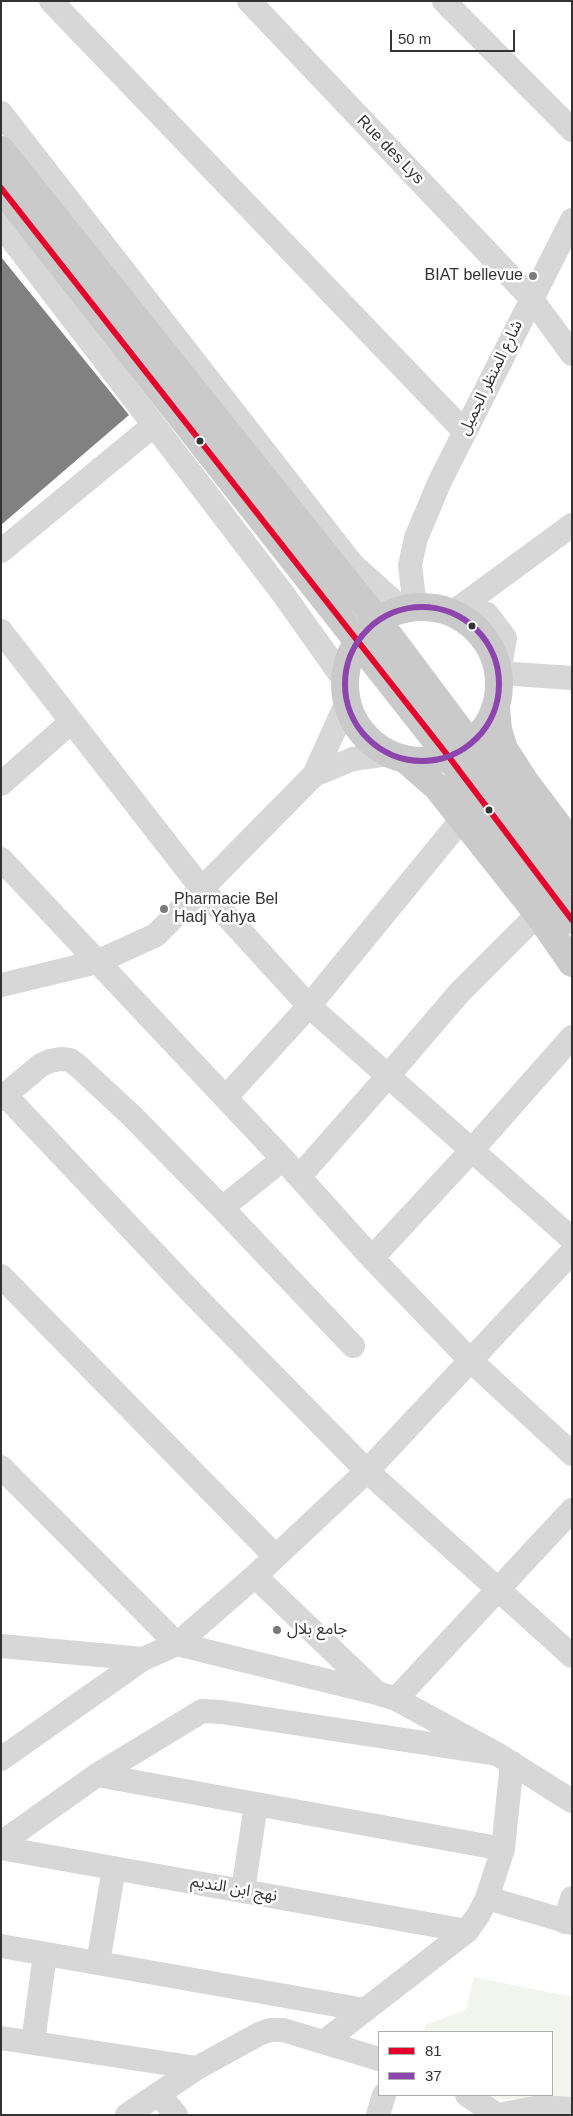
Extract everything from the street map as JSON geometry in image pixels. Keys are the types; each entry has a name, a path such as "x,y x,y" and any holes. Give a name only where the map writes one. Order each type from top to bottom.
{"main road":[{"path":"1,150 378,621 460,751 572,920"},
{"path":"1,188 357,642 460,751 572,880"},
{"path":"397,757 428,761 460,751 486,728 496,708 500,691 499,673 491,648 475,627 452,613 434,607 408,608 378,621 357,642 348,660 346,692 355,723 369,740 397,757 437,787 538,914 572,963"},
{"path":"496,708 498,730 504,748 526,783 572,844"}],"street":[{"path":"51,1 465,432"},
{"name":"Rue des Lys","path":"249,1 531,298 572,354"},
{"path":"444,1 572,130"},
{"path":"1,113 353,565 408,608"},
{"name":"شارع المنظر الجميل","path":"408,608 410,565 416,538 440,481 572,220"},
{"path":"1,225 280,591 346,692 314,775"},
{"path":"1,550 154,425"},
{"path":"452,613 572,525"},
{"path":"1,631 202,889 308,1006 572,1239"},
{"path":"499,673 572,678"},
{"path":"1,784 71,722"},
{"path":"1,985 97,962 156,934 314,775 353,759 397,757"},
{"path":"226,1097 308,1006 462,819"},
{"path":"1,859 226,1097 372,1258 470,1360 572,1454"},
{"path":"299,1176 459,993 538,914"},
{"path":"372,1258 472,1150 572,1037"},
{"path":"353,1346 132,1116 70,1060 60,1059 46,1063 3,1097 366,1471 572,1656"},
{"path":"222,1208 283,1159"},
{"path":"1,1759 143,1659 178,1644 255,1576 366,1471 572,1252"},
{"path":"1,1276 275,1556"},
{"path":"1,1467 178,1644 386,1696 504,1759 572,1801"},
{"path":"386,1696 498,1590 572,1510"},
{"path":"255,1576 386,1696"},
{"path":"1,1646 143,1659"},
{"path":"1,1843 97,1775 196,1713 208,1710 504,1759"},
{"path":"325,2041 467,1931 488,1898 502,1849 504,1759"},
{"path":"97,1775 502,1849"},
{"path":"243,1891 256,1804"},
{"name":"نهج ابن النديم","path":"1,1848 467,1931"},
{"path":"98,1963 114,1868"},
{"path":"488,1898 568,1922 572,1898"},
{"path":"1,1946 365,2010"},
{"path":"32,2042 45,1954"},
{"path":"127,2115 197,2068 259,2034 270,2030 283,2030 325,2041 378,2059"},
{"path":"1,2038 197,2068"},
{"path":"159,2094 176,2115"},
{"path":"378,2115 384,2096"},
{"path":"468,2096 497,2115 540,2107 572,2108"}],"shaded area":[{"path":"474,1977 572,1997 572,2099 492,2099 488,2096 553,2096 553,2031 424,2031 425,2025 466,2010"}],"building":[{"path":"1,257 129,415 1,525"}],"transit line":[{"name":"81","path":"1,188 449,757 572,920"},
{"name":"37","path":"422,607 437,608 451,613 465,620 476,630 486,641 493,655 498,669 499,684 498,699 493,713 486,727 476,738 465,748 451,755 437,760 422,761 407,760 393,755 379,748 368,738 358,727 351,713 346,699 345,684 346,669 351,655 358,641 368,630 379,620 393,613 407,608 422,607"}],"place":[{"name":"BIAT bellevue","path":"533,276"},
{"name":"Pharmacie Bel Hadj Yahya","path":"164,909"},
{"name":"جامع بلال","path":"277,1630"}]}
